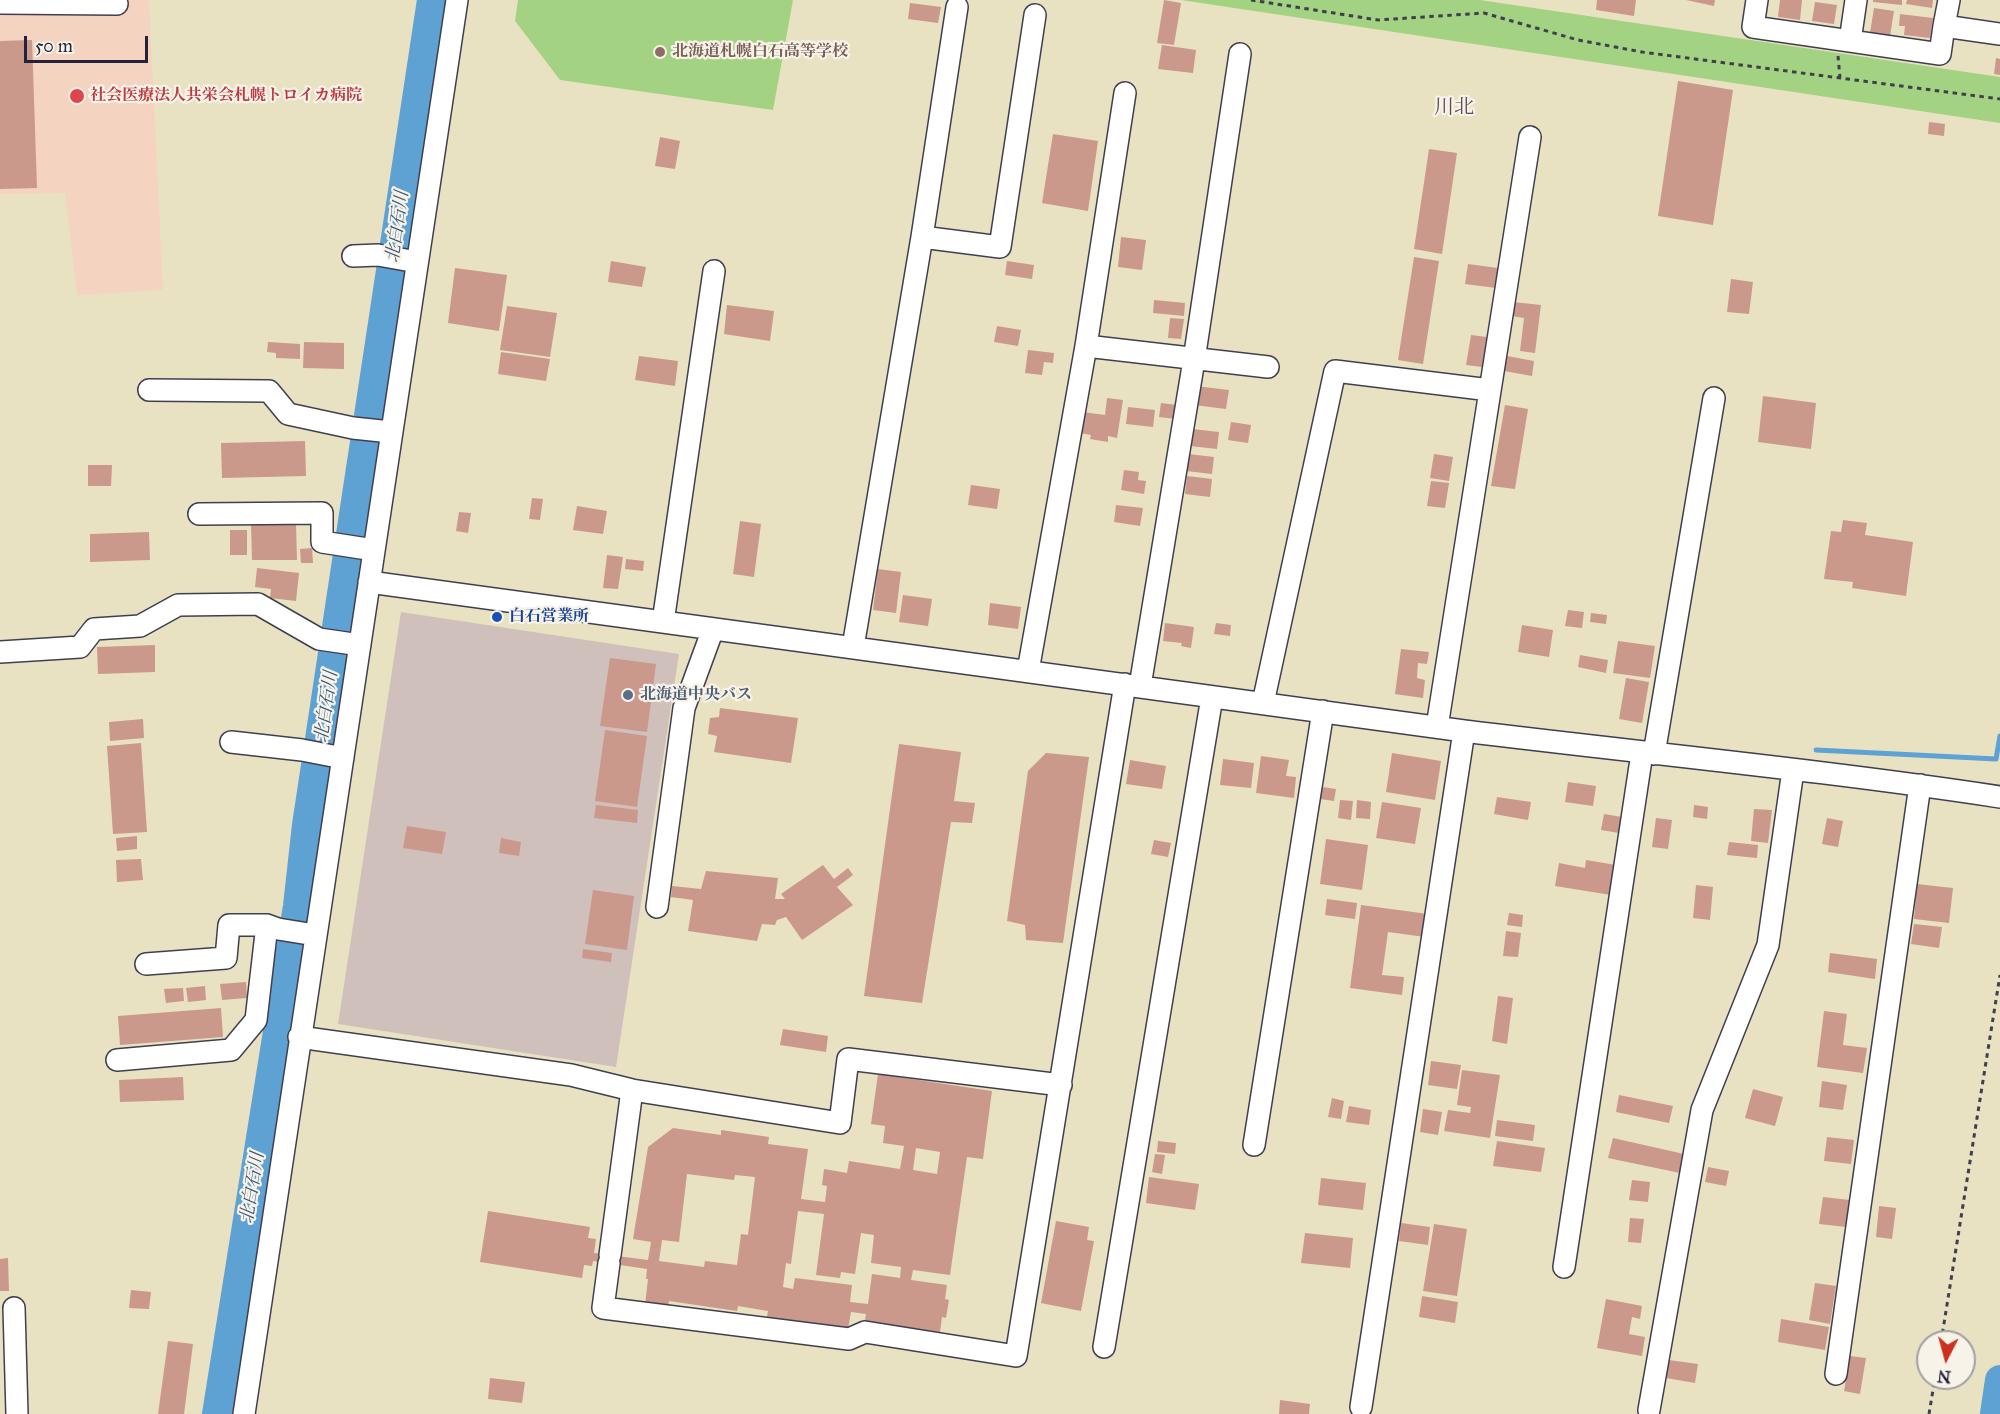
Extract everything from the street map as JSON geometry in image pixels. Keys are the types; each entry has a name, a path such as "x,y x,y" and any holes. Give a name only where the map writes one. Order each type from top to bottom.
{"street":[{"path":"244,1414 299,1037 310,935 354,644 369,582 368,549 411,261 457,0"},
{"path":"1757,0 1753,27 1940,54 1949,0"},
{"path":"1850,41 1856,0"},
{"path":"5,2 117,4"},
{"path":"853,647 957,7"},
{"path":"921,237 1000,247 1035,15"},
{"path":"1944,26 2000,34"},
{"path":"632,1090 603,1308 849,1339 865,1332 1016,1356 1061,1085 1194,360 1240,54"},
{"path":"1028,671 1086,346 1125,93"},
{"path":"1437,727 1530,138"},
{"path":"353,256 378,255 411,261"},
{"path":"663,622 714,271"},
{"path":"1086,346 1268,367"},
{"path":"1263,703 1335,371 1490,390"},
{"path":"149,390 269,391 288,414 353,428 387,432"},
{"path":"1564,1267 1648,753 1714,398"},
{"path":"199,514 322,513 322,542 368,549"},
{"path":"369,582 1464,731 1920,785 2000,797"},
{"path":"0,652 80,647 94,629 140,626 178,605 258,604 319,639 354,644"},
{"path":"657,907 684,708 713,629"},
{"path":"1104,1347 1212,696"},
{"path":"1254,1145 1323,711"},
{"path":"1361,1407 1464,731"},
{"path":"231,742 337,756"},
{"path":"1648,1410 1702,1110 1768,945 1793,770"},
{"path":"1836,1374 1920,785"},
{"path":"146,964 226,958 229,925 272,927 310,935"},
{"path":"117,1060 231,1050 256,1020 272,927"},
{"path":"299,1037 571,1075 632,1090 840,1123 848,1059 1061,1085"},
{"path":"14,1308 17,1414"}],"path":[{"path":"1251,0 1378,20 1484,14 1578,40 1642,52 2000,99"},
{"path":"1943,1330 2000,975"},
{"path":"1929,1414 1933,1390"}],"shaded area":[{"name":"社会医療法人共栄会札幌トロイカ病院","path":"0,0 149,0 163,290 77,295 65,193 0,194"},
{"path":"401,612 679,654 616,1067 338,1024"}],"green space":[{"name":"北海道札幌白石高等学校","path":"518,0 793,0 773,110 560,80 515,21"},
{"path":"1181,0 1480,0 2000,77 2000,123"}],"building":[{"path":"1164,0 1181,3 1174,45 1157,43"},
{"path":"1597,0 1636,0 1634,16 1596,10"},
{"path":"1686,0 1715,0 1714,6"},
{"path":"1780,0 1802,0 1800,20 1778,17"},
{"path":"1873,0 1902,0 1902,5 1873,2"},
{"path":"1907,0 1933,0 1932,8 1906,4"},
{"path":"1815,2 1837,5 1834,24 1812,21"},
{"path":"910,3 941,7 938,23 908,19"},
{"path":"1874,8 1894,11 1890,36 1870,33"},
{"path":"1900,14 1933,18 1930,38 1904,35 1905,26 1899,26"},
{"path":"32,40 37,188 0,189 0,41"},
{"path":"1162,45 1196,50 1193,73 1158,69"},
{"path":"1996,58 2000,59 2000,75 1994,74"},
{"path":"1678,81 1733,90 1713,225 1658,216"},
{"path":"1929,122 1945,124 1944,136 1928,134"},
{"path":"1053,134 1098,141 1088,211 1042,203"},
{"path":"660,137 680,141 675,169 655,166"},
{"path":"1429,149 1457,153 1442,254 1414,249"},
{"path":"1121,237 1146,240 1142,270 1118,267"},
{"path":"1414,257 1439,261 1423,364 1398,360"},
{"path":"611,261 646,267 642,287 608,282"},
{"path":"1007,261 1034,265 1032,279 1005,275"},
{"path":"1468,264 1498,268 1496,288 1465,284"},
{"path":"455,268 507,275 499,331 448,323"},
{"path":"1731,279 1753,282 1749,314 1727,312"},
{"path":"1154,300 1185,303 1184,316 1153,313"},
{"path":"1513,302 1541,305 1535,353 1520,351 1524,318 1511,316"},
{"path":"727,305 774,311 770,341 724,334"},
{"path":"507,306 557,313 550,357 500,350"},
{"path":"1170,318 1184,319 1181,339 1168,338"},
{"path":"997,326 1021,330 1018,346 994,342"},
{"path":"1471,335 1487,337 1482,367 1466,365"},
{"path":"268,342 300,344 300,359 276,358 276,353 267,352"},
{"path":"304,342 344,343 344,369 303,368"},
{"path":"1028,350 1054,353 1053,363 1044,362 1042,375 1025,373"},
{"path":"501,352 550,359 546,381 498,374"},
{"path":"639,356 678,361 675,386 635,380"},
{"path":"1507,356 1534,361 1532,376 1504,371"},
{"path":"1196,386 1229,390 1226,409 1194,405"},
{"path":"1763,396 1816,403 1811,449 1758,442"},
{"path":"1107,398 1123,400 1117,438 1108,436 1108,442 1090,439 1091,435 1080,433 1083,412 1105,415"},
{"path":"1161,403 1177,405 1176,419 1159,417"},
{"path":"1505,405 1528,409 1515,489 1491,486"},
{"path":"1128,407 1155,410 1153,427 1126,424"},
{"path":"1231,422 1251,425 1248,443 1228,440"},
{"path":"1192,429 1219,432 1217,449 1190,446"},
{"path":"305,441 306,476 222,478 221,443"},
{"path":"1188,454 1214,457 1212,474 1186,471"},
{"path":"1434,454 1453,457 1449,481 1430,478"},
{"path":"88,465 112,465 111,486 88,486"},
{"path":"1124,470 1139,472 1138,480 1146,481 1144,494 1121,490"},
{"path":"1187,476 1212,479 1210,497 1185,494"},
{"path":"1431,481 1449,483 1445,508 1427,506"},
{"path":"971,485 1000,489 997,509 968,505"},
{"path":"532,498 543,499 540,520 529,519"},
{"path":"1116,505 1143,508 1140,526 1114,522"},
{"path":"577,506 607,511 603,534 573,530"},
{"path":"459,512 471,513 468,533 456,531"},
{"path":"1843,520 1867,523 1865,535 1913,542 1906,596 1852,588 1853,582 1824,579 1831,531 1841,532"},
{"path":"740,521 761,524 754,577 733,574"},
{"path":"296,523 297,560 252,560 251,524"},
{"path":"230,530 247,530 247,555 230,555"},
{"path":"149,532 150,560 90,562 90,534"},
{"path":"312,548 313,563 301,563 300,549"},
{"path":"607,555 623,557 618,589 603,588"},
{"path":"626,559 644,561 643,571 625,569"},
{"path":"257,568 299,573 296,601 270,598 271,589 255,587"},
{"path":"878,569 901,572 896,613 873,610"},
{"path":"903,595 932,599 928,626 899,622"},
{"path":"990,603 1021,607 1018,629 988,625"},
{"path":"1568,610 1584,612 1582,628 1565,626"},
{"path":"1591,613 1607,615 1606,624 1590,622"},
{"path":"1165,623 1194,627 1191,648 1181,646 1182,643 1163,641"},
{"path":"1216,623 1231,625 1230,636 1214,634"},
{"path":"1522,625 1553,630 1549,657 1518,652"},
{"path":"1618,641 1655,646 1650,678 1613,673"},
{"path":"155,645 155,672 98,674 97,647"},
{"path":"1401,649 1429,652 1427,664 1418,663 1417,678 1425,680 1423,698 1395,694"},
{"path":"1580,655 1608,660 1606,673 1578,667"},
{"name":"北海道中央バス","path":"610,658 656,664 647,732 600,726"},
{"path":"1626,678 1649,682 1642,723 1619,719"},
{"path":"720,708 798,718 791,763 714,752 717,736 708,734 710,718 719,717"},
{"path":"143,719 144,738 110,741 109,722"},
{"path":"605,730 647,736 637,807 595,801"},
{"path":"141,743 147,832 113,834 107,746"},
{"path":"899,744 961,752 954,801 975,803 972,823 951,822 922,1003 864,996"},
{"path":"1046,753 1089,757 1063,943 1026,940 1025,925 1007,921 1028,771"},
{"path":"1392,753 1441,761 1435,800 1386,792"},
{"path":"1261,756 1289,760 1286,776 1296,777 1294,798 1256,793"},
{"path":"1223,759 1254,763 1251,788 1220,785"},
{"path":"1130,760 1166,766 1162,789 1126,784"},
{"path":"1568,782 1596,786 1593,806 1565,802"},
{"path":"1316,786 1336,789 1334,801 1314,798"},
{"path":"1497,797 1531,802 1528,820 1494,814"},
{"path":"1340,800 1353,801 1351,820 1338,818"},
{"path":"1357,800 1371,802 1370,819 1356,818"},
{"path":"1382,802 1421,808 1415,844 1376,838"},
{"path":"596,805 638,810 637,823 594,818"},
{"path":"1694,805 1708,807 1707,819 1693,817"},
{"path":"1754,809 1772,810 1768,843 1751,841"},
{"path":"1604,814 1622,817 1619,833 1601,830"},
{"path":"1656,818 1672,820 1668,849 1652,847"},
{"path":"1827,818 1843,821 1838,847 1822,844"},
{"path":"407,826 446,832 442,854 403,848"},
{"path":"137,836 137,849 117,851 116,838"},
{"path":"501,838 521,842 519,856 499,853"},
{"path":"1326,839 1368,845 1362,890 1320,884"},
{"path":"1154,840 1171,843 1168,857 1151,854"},
{"path":"1729,842 1758,845 1757,858 1727,855"},
{"path":"141,859 143,880 117,882 116,860"},
{"path":"1586,860 1616,865 1611,895 1555,886 1559,863 1585,868"},
{"path":"823,865 834,879 848,868 853,875 837,887 853,905 802,940 786,917 777,920 775,925 762,924 757,941 688,931 693,900 671,897 672,886 701,889 706,871 778,878 775,899 785,899 781,894"},
{"path":"1917,884 1953,888 1949,923 1914,919"},
{"path":"1696,885 1713,887 1710,920 1693,918"},
{"path":"593,890 634,896 627,950 585,944"},
{"path":"1327,899 1357,903 1355,919 1325,915"},
{"path":"1361,905 1428,914 1425,937 1388,932 1382,975 1404,977 1402,995 1350,988"},
{"path":"1509,913 1523,915 1522,927 1507,925"},
{"path":"1914,924 1942,927 1939,948 1911,944"},
{"path":"1506,931 1521,933 1518,957 1503,956"},
{"path":"583,949 612,953 611,962 582,958"},
{"path":"1830,953 1877,959 1875,979 1828,972"},
{"path":"246,982 247,998 222,1000 220,984"},
{"path":"205,986 206,1000 188,1002 186,988"},
{"path":"183,988 184,1001 166,1003 164,989"},
{"path":"1498,996 1513,998 1507,1044 1492,1041"},
{"path":"221,1008 223,1037 120,1045 118,1016"},
{"path":"1824,1011 1847,1014 1843,1045 1867,1048 1863,1073 1817,1067"},
{"path":"783,1029 828,1036 826,1052 780,1045"},
{"path":"1431,1061 1461,1065 1457,1089 1428,1085"},
{"path":"1462,1070 1500,1075 1490,1138 1444,1131 1448,1110 1470,1113 1471,1107 1457,1105"},
{"path":"878,1074 992,1091 983,1159 967,1157 950,1275 913,1270 911,1280 947,1285 945,1299 949,1300 946,1318 942,1317 940,1332 911,1328 910,1331 893,1329 894,1326 865,1321 866,1314 851,1312 848,1329 767,1317 768,1311 738,1306 737,1311 669,1301 668,1309 645,1305 647,1269 593,1261 592,1266 584,1265 582,1278 480,1262 488,1211 590,1227 588,1238 596,1239 594,1253 648,1260 651,1242 633,1239 648,1147 673,1128 721,1135 721,1130 769,1137 768,1144 808,1149 801,1199 825,1202 827,1186 822,1185 824,1169 847,1173 849,1161 900,1169 904,1146 883,1143 885,1126 871,1124","holes":["916,1148 940,1152 937,1174 913,1170","687,1174 734,1180 735,1175 755,1177 748,1235 741,1234 737,1265 705,1261 704,1267 659,1261 662,1240 679,1242","798,1211 824,1214 816,1275 840,1278 841,1272 855,1274 861,1233 874,1235 871,1263 901,1267 900,1278 872,1274 868,1304 850,1302 852,1285 795,1278 793,1289 783,1287 786,1263 791,1264"]},
{"path":"183,1077 184,1100 120,1102 119,1080"},
{"path":"1822,1081 1847,1085 1843,1110 1819,1107"},
{"path":"1753,1089 1783,1097 1775,1126 1745,1118"},
{"path":"1619,1095 1673,1106 1669,1123 1616,1112"},
{"path":"1332,1098 1344,1101 1341,1119 1328,1117"},
{"path":"1349,1106 1371,1110 1369,1125 1346,1122"},
{"path":"1423,1109 1442,1112 1438,1135 1420,1132"},
{"path":"1497,1120 1535,1125 1533,1141 1495,1136"},
{"path":"1827,1137 1854,1140 1851,1164 1824,1161"},
{"path":"1613,1138 1684,1154 1680,1173 1608,1158"},
{"path":"1158,1141 1176,1143 1175,1154 1157,1152"},
{"path":"1497,1141 1545,1148 1541,1172 1493,1166"},
{"path":"1155,1154 1165,1155 1162,1174 1152,1172"},
{"path":"1708,1167 1729,1171 1726,1186 1705,1182"},
{"path":"1149,1177 1199,1184 1195,1210 1146,1203"},
{"path":"1321,1178 1366,1183 1363,1210 1318,1205"},
{"path":"1632,1180 1650,1182 1648,1202 1629,1200"},
{"path":"1823,1197 1850,1200 1846,1227 1819,1224"},
{"path":"1879,1206 1896,1208 1892,1239 1876,1237"},
{"path":"1630,1218 1644,1219 1641,1243 1628,1242"},
{"path":"1056,1221 1089,1227 1087,1240 1094,1241 1081,1311 1041,1303"},
{"path":"1401,1223 1430,1227 1428,1245 1399,1241"},
{"path":"1434,1224 1467,1229 1457,1296 1423,1291"},
{"path":"1305,1233 1353,1238 1350,1268 1301,1263"},
{"path":"8,1258 9,1291 0,1291 0,1259"},
{"path":"1815,1283 1836,1286 1830,1324 1809,1320"},
{"path":"131,1290 151,1292 149,1309 129,1308"},
{"path":"1422,1296 1458,1302 1455,1323 1419,1317"},
{"path":"1606,1299 1642,1306 1640,1319 1632,1317 1629,1334 1645,1337 1642,1356 1597,1348"},
{"path":"1781,1319 1829,1327 1825,1350 1778,1342"},
{"path":"168,1341 193,1344 184,1414 158,1414"},
{"path":"1850,1356 1866,1358 1860,1394 1844,1391"},
{"path":"1669,1360 1698,1364 1695,1383 1666,1378"},
{"path":"490,1378 525,1382 522,1403 488,1399"},
{"path":"1280,1400 1310,1404 1309,1414 1279,1414"}],"waterway":[{"name":"北白石川","path":"217,1414 298,906 307,825 432,0"},
{"path":"1816,750 1996,759 2000,736"},
{"path":"1995,1414 2000,1380"}],"place":[{"name":"北海道札幌白石高等学校","path":"660,52"},
{"name":"社会医療法人共栄会札幌トロイカ病院","path":"77,96"},
{"name":"白石営業所","path":"497,617"},
{"name":"北海道中央バス","path":"628,695"}],"district":[{"name":"川北","path":"1454,108"}]}
